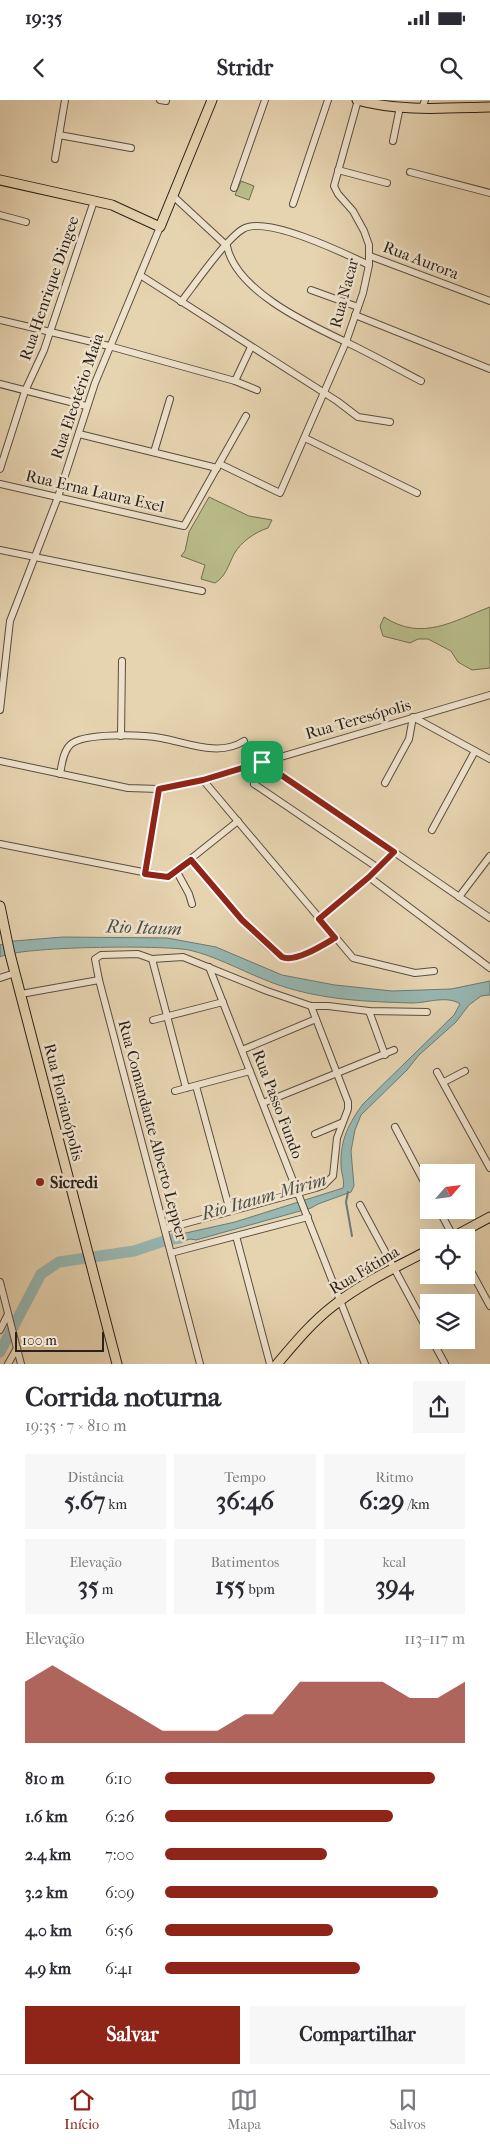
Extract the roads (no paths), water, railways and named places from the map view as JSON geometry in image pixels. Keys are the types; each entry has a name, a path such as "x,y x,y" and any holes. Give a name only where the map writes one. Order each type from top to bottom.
{"main road":[{"name":"Rua Eleotério Maia","path":"160,227 212,100"},
{"path":"358,100 400,107 423,104 490,107"},
{"path":"0,180 94,201 124,210 160,227"},
{"name":"Rua Florianópolis","path":"0,906 5,937 117,1364"},
{"path":"468,1229 490,1217"},
{"name":"Rua Fátima","path":"277,1364 310,1327 340,1300 420,1255"}],"street":[{"path":"55,158 65,100"},
{"path":"234,188 265,100"},
{"path":"293,204 328,100"},
{"name":"Rua Nacar","path":"218,466 280,493 346,342 370,265 367,239 361,224 335,190 335,180 358,100"},
{"path":"393,141 400,107"},
{"path":"59,135 131,148"},
{"path":"338,170 387,184"},
{"path":"410,172 490,193 490,185"},
{"path":"173,196 227,246 228,254 239,271 269,299 294,317 421,380"},
{"name":"Rua Henrique Dingee","path":"0,469 25,390 40,362 94,201"},
{"path":"0,215 26,222"},
{"path":"181,302 227,246 242,230 248,227 259,226 307,238 370,265"},
{"name":"Rua Eleotério Maia","path":"0,710 10,621 58,497 79,434 86,406 109,346 160,227"},
{"name":"Rua Aurora","path":"370,256 490,301"},
{"path":"140,275 358,418 390,422"},
{"path":"311,290 490,369"},
{"path":"0,320 109,346 235,381 257,390"},
{"path":"235,381 251,347"},
{"path":"0,384 86,406"},
{"path":"154,452 170,399"},
{"path":"79,434 218,466 246,416"},
{"path":"305,438 417,493"},
{"name":"Rua Erna Laura Exel","path":"0,484 184,526 218,466"},
{"path":"0,550 202,591"},
{"path":"121,736 122,661"},
{"name":"Rua Teresópolis","path":"0,761 120,787 159,789 203,780 490,695"},
{"path":"385,783 409,739 413,717 490,759"},
{"path":"60,774 64,755 74,742 91,737 159,738 186,745 212,748 236,745 244,741"},
{"path":"432,830 475,751"},
{"path":"262,762 490,918"},
{"path":"203,780 353,958 420,973 434,970"},
{"path":"254,784 378,868"},
{"path":"145,874 159,789"},
{"path":"0,844 168,877 177,872 238,821"},
{"path":"319,919 369,877 394,852"},
{"path":"459,897 490,856"},
{"path":"191,860 242,920 282,957 292,958 335,938"},
{"path":"177,872 190,894 192,904"},
{"path":"369,877 490,968"},
{"name":"Rua Comandante Alberto Lepper","path":"152,959 138,954 97,956 95,963 200,1364"},
{"path":"186,1088 152,959 183,957 267,992 311,1006 369,1011 427,1012"},
{"name":"Rua Passo Fundo","path":"209,967 365,1364"},
{"path":"0,978 15,973"},
{"path":"21,994 99,980"},
{"path":"153,1020 223,1002"},
{"path":"165,1231 230,1211 299,1195 324,1185 333,1176 335,1144 348,1110 348,1102 311,1006"},
{"path":"369,1011 385,1055"},
{"path":"242,1050 316,1019"},
{"path":"263,1103 394,1050"},
{"path":"444,1082 466,1071"},
{"path":"176,1091 250,1072"},
{"path":"437,1072 490,1168"},
{"path":"196,1086 230,1211"},
{"path":"315,1134 342,1124"},
{"path":"395,1127 420,1174"},
{"path":"360,1204 420,1316"},
{"path":"171,1253 307,1215"},
{"path":"236,1236 270,1364"},
{"path":"475,1278 490,1306"},
{"path":"0,1282 21,1364"},
{"path":"0,1330 8,1314"},
{"path":"8,1364 17,1347"},
{"path":"437,1349 445,1364"}],"water":[{"path":"63,937 167,938 216,947 282,975 335,985 392,991 451,989 490,981 490,995 481,996 469,1005 456,1022 419,1055 407,1070 361,1115 355,1130 351,1151 354,1186 351,1192 311,1208 196,1240 191,1239 169,1244 168,1237 235,1222 343,1188 342,1148 346,1132 354,1118 363,1104 454,1015 460,1004 449,1000 412,1003 364,1001 310,994 276,984 208,956 175,948 62,949 13,953 0,957 0,945 14,941"}],"waterway":[{"path":"348,1192 346,1202 352,1236"},
{"name":"Rio Itaum-Mirim","path":"0,1352 41,1274 59,1262 134,1251 167,1240 180,1238"}],"place":[{"name":"Sicredi","path":"40,1182"}],"water label":[{"name":"Rio Itaum","path":"144,928"}]}
